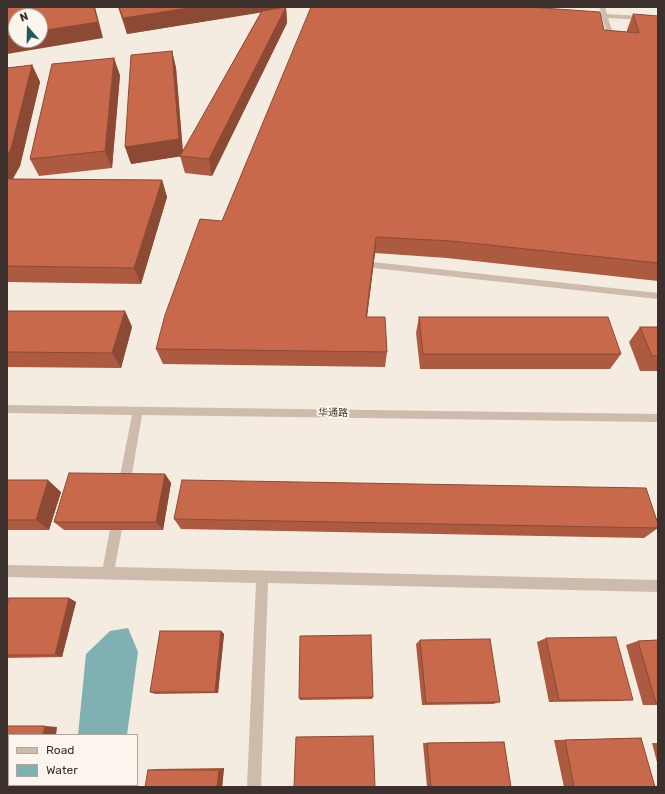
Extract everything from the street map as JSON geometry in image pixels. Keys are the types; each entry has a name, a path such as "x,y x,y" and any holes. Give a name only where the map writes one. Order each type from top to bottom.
{"street":[{"path":"602,7 615,47"},
{"path":"581,14 658,20"},
{"path":"373,265 658,296"},
{"name":"华通路","path":"7,409 658,418"},
{"path":"108,574 138,410"},
{"path":"7,571 658,586"},
{"path":"254,787 262,577"}],"water":[{"path":"128,628 138,652 127,734 78,734 86,654 110,631"}],"building":[{"path":"7,7 94,7 98,22 48,30 48,8 8,8 7,36"},
{"path":"119,7 195,7 123,18"},
{"path":"286,7 209,159 180,156 262,11"},
{"path":"311,7 528,7 600,12 604,30 639,33 633,14 658,16 658,263 451,241 376,237 366,317 385,317 387,352 156,349 165,315 200,219 222,221"},
{"path":"172,51 179,139 125,147 131,55"},
{"path":"114,58 105,151 30,159 52,64"},
{"path":"32,65 11,149 7,156 7,68"},
{"path":"7,179 162,180 134,268 7,266"},
{"path":"7,311 125,311 112,353 7,352"},
{"path":"419,317 608,317 621,354 423,354"},
{"path":"640,327 658,327 658,356 652,356"},
{"path":"69,473 165,474 156,522 54,522"},
{"path":"7,480 48,480 36,520 7,520"},
{"path":"182,480 646,488 658,528 174,519"},
{"path":"9,598 69,598 55,655 7,655 7,605"},
{"path":"160,631 221,631 215,692 150,692"},
{"path":"371,635 373,697 299,698 300,636"},
{"path":"616,637 633,700 559,700 546,638"},
{"path":"490,639 500,702 426,703 420,640"},
{"path":"658,640 658,703 656,703 638,641"},
{"path":"7,726 45,726 43,734 8,734 8,786 30,787 7,787"},
{"path":"373,736 375,787 294,787 296,737"},
{"path":"641,738 655,787 574,787 565,740"},
{"path":"504,742 511,787 431,787 427,743"},
{"path":"148,770 219,770 217,787 145,787"}]}
